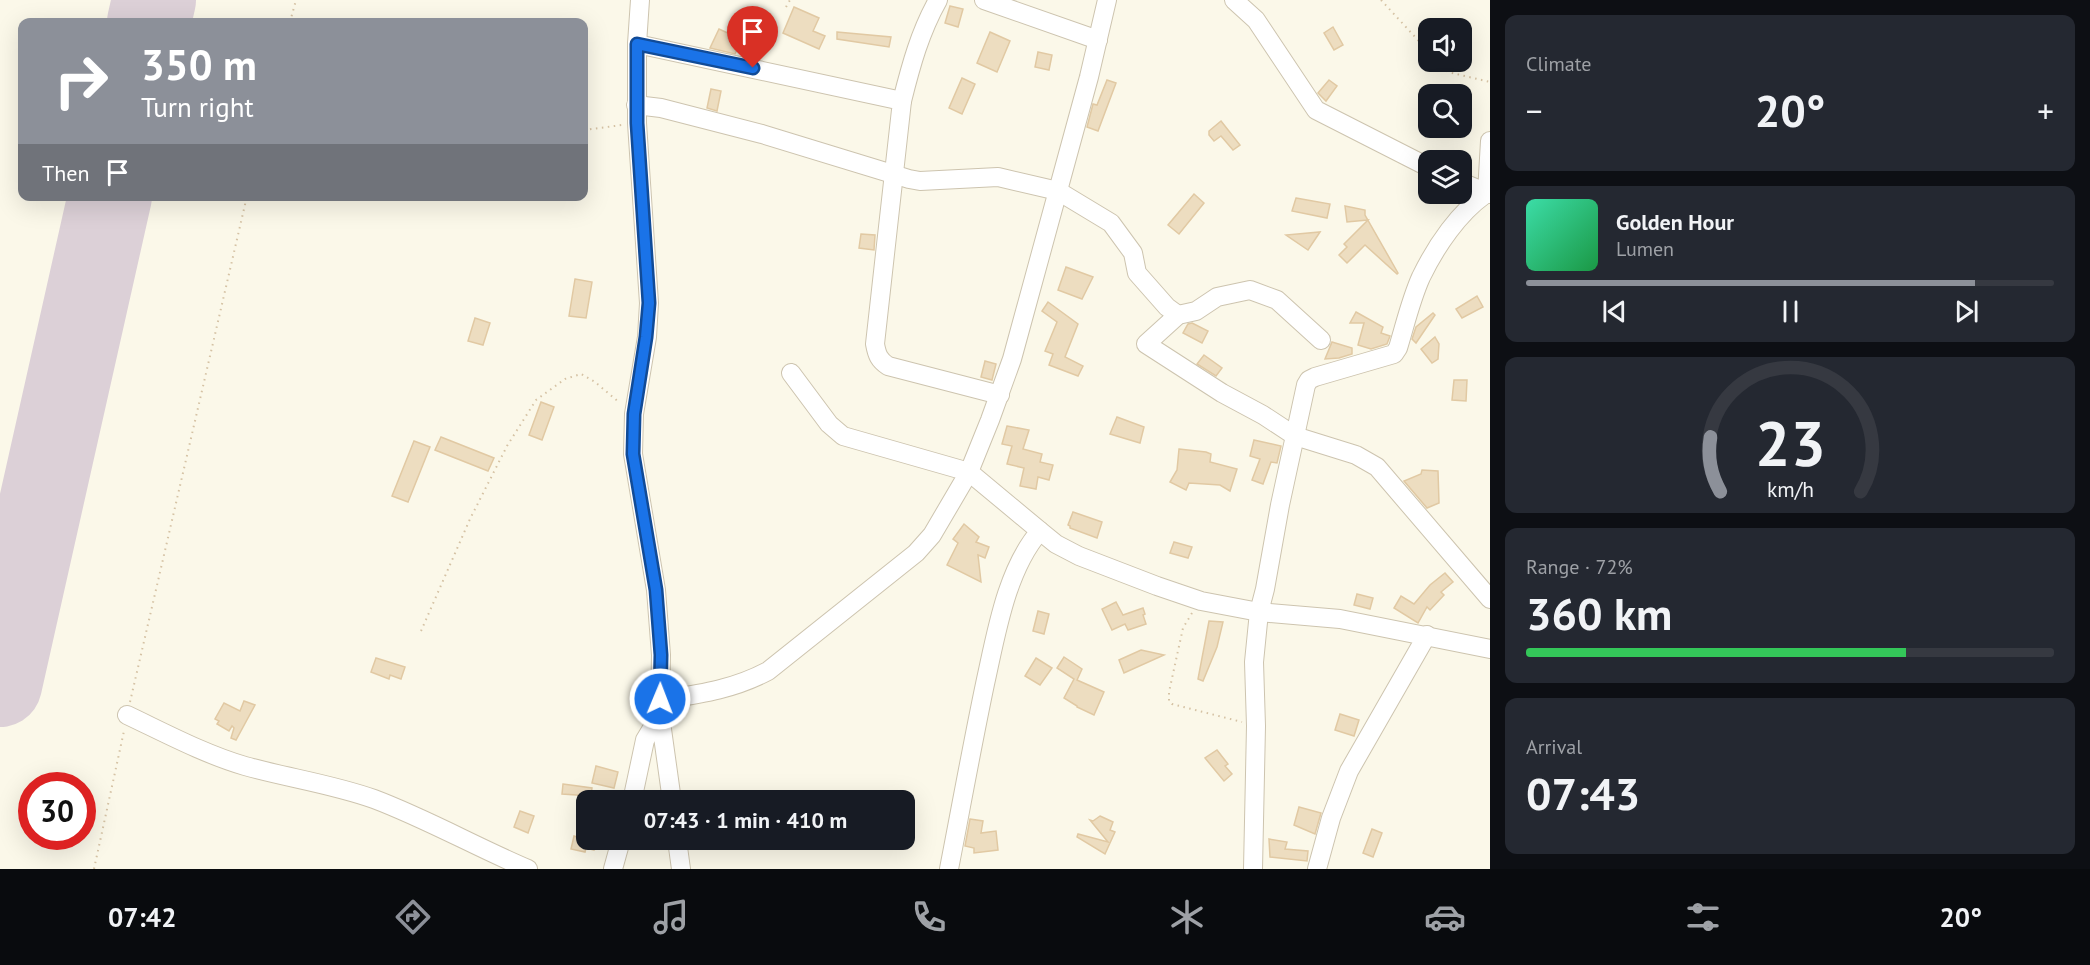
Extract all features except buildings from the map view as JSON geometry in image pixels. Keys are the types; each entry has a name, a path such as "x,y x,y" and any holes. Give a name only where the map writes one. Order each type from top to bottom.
{"street":[{"path":"640,0 636,114 649,303 634,414 633,454 656,590 661,655 660,707 671,790"},
{"path":"938,0 921,34 902,101 875,345 876,354 881,362 888,366 1000,395"},
{"path":"984,0 1098,40"},
{"path":"634,790 645,741 660,707 745,683 768,671 916,553 932,535 969,472 1012,359 1107,0"},
{"path":"1234,0 1256,20 1316,110 1418,162"},
{"path":"637,44 902,101"},
{"path":"636,114 692,116 920,181 998,177 1058,191 1112,223 1133,253 1137,273 1167,307 1178,315"},
{"path":"1489,194 1490,141"},
{"path":"1472,187 1489,194"},
{"path":"1253,869 1256,726 1254,662 1259,612 1306,386 1309,380 1394,354 1398,348 1420,278 1459,218 1472,203 1489,194"},
{"path":"1322,340 1276,300 1250,290 1217,297 1196,311 1178,315 1146,344 1222,393 1263,414 1295,436 1356,455 1377,467 1490,599"},
{"path":"791,373 829,424 843,436 969,472 1056,544 1079,556 1201,601 1259,612 1340,619 1490,649"},
{"path":"949,869 991,657 1011,582 1019,560 1040,531"},
{"path":"1317,869 1331,818 1349,771 1427,635"},
{"path":"127,714 171,736 244,766 324,784 401,810 528,869"},
{"path":"613,869 618,850"},
{"path":"678,850 681,869"}],"path":[{"path":"291,18 296,0"},
{"path":"786,7 789,0"},
{"path":"1381,0 1418,40"},
{"path":"1448,72 1490,82"},
{"path":"588,129 636,114"},
{"path":"94,869 127,714 247,201"},
{"path":"421,631 470,519 507,446 536,400 566,379 581,374 595,382 634,414"},
{"path":"1201,601 1183,628 1169,701 1172,704 1256,726"}],"runway":[{"path":"150,18 154,0"},
{"path":"0,685 109,201"}],"route":[{"path":"660,699 661,655 656,590 632,436 649,303 637,123 637,44 753,68"}]}
